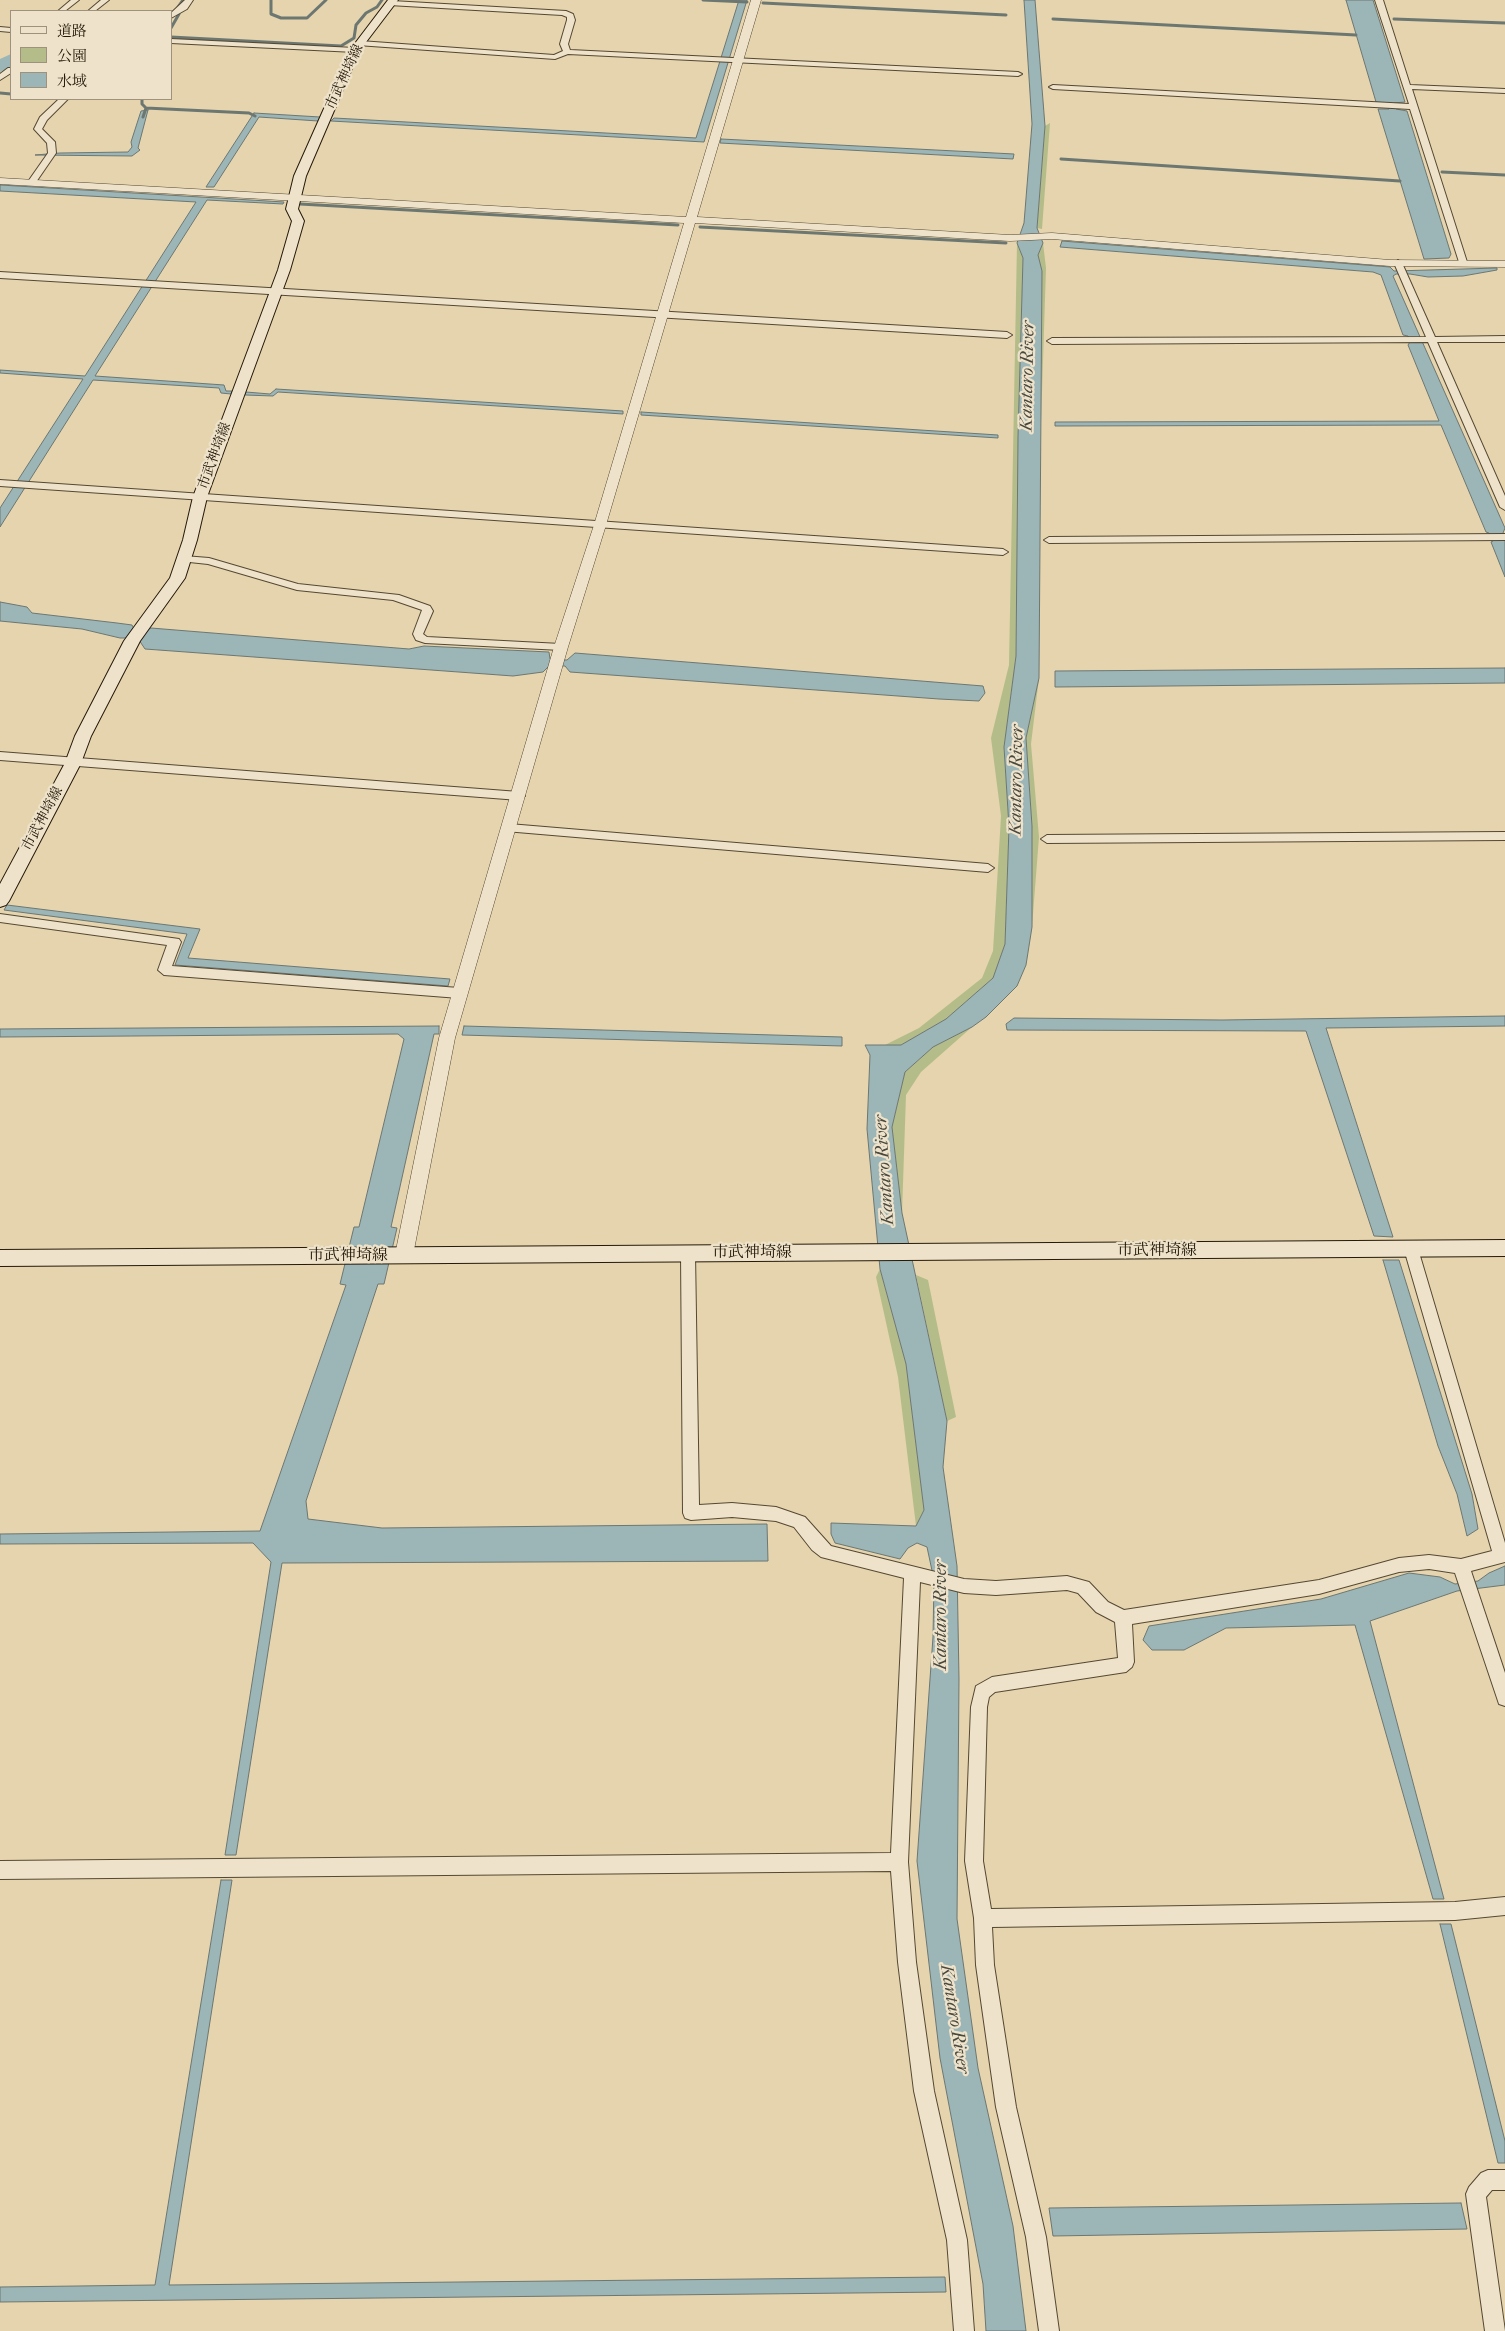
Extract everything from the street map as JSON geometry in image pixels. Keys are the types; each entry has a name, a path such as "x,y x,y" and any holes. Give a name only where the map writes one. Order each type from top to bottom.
{"main road":[{"name":"市武神埼線","path":"0,901 73,763 83,736 137,634 172,587 184,559 200,497 275,292 296,228 298,221 292,209 293,198 300,176 357,47 393,2"},
{"name":"市武神埼線","path":"0,1258 1505,1248"}],"street":[{"path":"62,10 75,0"},
{"path":"92,10 105,0"},
{"path":"172,15 189,0"},
{"path":"488,8 492,0"},
{"path":"400,1255 447,1038 459,993 519,796 558,658 663,314 735,60 756,0"},
{"path":"1378,0 1463,262"},
{"path":"393,2 548,11 570,16 571,20 564,44 567,52"},
{"path":"172,41 555,56 567,52 1018,74"},
{"path":"1052,87 1413,107"},
{"path":"1407,87 1505,91"},
{"path":"31,183 51,154 51,142 38,129 43,119 57,103 62,100"},
{"path":"0,181 1010,238 1048,236 1401,269 1463,262 1505,264"},
{"path":"1401,269 1429,340 1505,507"},
{"path":"0,274 1007,335"},
{"path":"1052,342 1505,339"},
{"path":"0,483 1003,552"},
{"path":"1049,540 1505,538"},
{"path":"184,559 209,562 297,587 403,600 426,608 428,611 418,634 420,638 425,640 558,658"},
{"path":"0,756 519,796"},
{"path":"509,828 988,868"},
{"path":"1047,839 1505,836"},
{"path":"0,918 175,942 164,970 459,993"},
{"path":"1411,1249 1503,1556 1465,1580"},
{"path":"688,1253 691,1512 732,1510 776,1514 799,1522 818,1545 827,1552 964,1586 996,1588 1067,1583 1083,1587 1102,1607 1123,1618 1319,1587 1399,1566 1429,1562 1465,1580 1505,1698"},
{"path":"920,1574 899,1862 907,1962 924,2091 957,2240 964,2331"},
{"path":"1049,2331 1036,2237 1006,2107 985,1964 983,1918 974,1861 979,1707 982,1692 992,1685 1120,1666 1126,1662 1127,1654 1123,1618"},
{"path":"0,1870 899,1862"},
{"path":"983,1918 1454,1911 1505,1906"},
{"path":"1495,2331 1476,2194 1488,2180 1505,2180"}],"green space":[{"path":"1050,123 1042,229 1037,228 1045,126"},
{"path":"1017,243 1023,258 1018,437 1016,656 1004,747 1009,827 1005,944 993,978 946,1019 901,1045 883,1046 919,1028 982,978 993,951 1001,816 991,738 1009,665"},
{"path":"1043,243 1046,268 1041,424 1042,271 1038,255"},
{"path":"1039,678 1031,744 1039,837 1032,927 1032,826 1026,738"},
{"path":"972,1027 921,1072 906,1095 902,1213 892,1127 905,1072 933,1047"},
{"path":"880,1269 906,1364 924,1510 916,1526 898,1377 876,1277"},
{"path":"916,1275 928,1280 956,1417 947,1421"}],"water":[{"path":"739,0 747,0 704,142 331,121 334,118 696,138"},
{"name":"Kantaro River","path":"1024,0 1035,0 1045,126 1037,228 1043,243 1038,255 1042,271 1039,678 1026,738 1032,826 1032,927 1026,965 1017,986 986,1017 972,1027 933,1047 905,1072 892,1127 902,1213 947,1421 943,1467 957,1566 959,1679 957,1919 978,2068 1013,2226 1026,2331 986,2331 983,2284 940,2058 917,1861 933,1637 934,1580 927,1547 917,1543 908,1548 900,1559 835,1543 831,1534 831,1523 916,1526 924,1510 906,1364 880,1269 867,1129 870,1055 865,1045 901,1045 946,1019 993,978 1005,944 1009,827 1004,747 1016,656 1018,437 1023,258 1017,243 1024,223 1032,124"},
{"path":"1346,0 1373,0 1405,102 1394,103 1396,109 1407,111 1451,254 1449,258 1424,259 1378,109 1389,109 1388,103 1376,102"},
{"path":"148,110 138,148 140,150 132,156 35,155 128,152 132,147 131,142 141,111"},
{"path":"254,113 320,117 318,121 259,117 214,187 206,187"},
{"path":"721,139 1014,154 1013,159 720,143"},
{"path":"0,185 284,202 283,204 207,200 95,376 224,385 226,391 232,391 231,394 221,393 219,388 93,380 0,527 0,508 83,379 0,373 0,370 85,376 196,202 0,191"},
{"path":"1062,241 1390,267 1394,271 1497,268 1497,270 1463,276 1428,277 1396,274 1393,276 1505,528 1503,533 1505,538 1505,577 1491,542 1493,541 1489,533 1486,532 1441,425 1055,426 1055,422 1439,421 1408,345 1410,342 1408,336 1403,335 1381,275 1373,272 1060,247"},
{"path":"276,389 623,411 623,414 278,392 273,396 245,395 246,392 270,394"},
{"path":"641,412 998,435 998,438 641,415"},
{"path":"0,602 27,607 32,613 132,625 134,629 145,631 151,628 409,649 424,646 549,652 550,659 567,660 575,653 983,686 985,693 979,701 939,699 570,672 565,666 549,666 543,672 513,676 145,649 139,640 129,638 120,638 82,629 0,621"},
{"path":"1505,668 1505,683 1055,687 1055,671"},
{"path":"7,905 200,929 188,958 450,979 448,986 175,965 187,934 4,910"},
{"path":"1505,1016 1505,1026 1326,1028 1393,1237 1374,1236 1306,1031 1007,1030 1006,1024 1014,1018 1222,1020"},
{"path":"439,1026 439,1034 434,1034 391,1227 397,1228 384,1284 378,1284 306,1501 308,1519 382,1528 767,1524 768,1561 282,1563 236,1855 225,1855 271,1562 253,1543 0,1544 0,1534 260,1531 346,1285 340,1284 354,1227 359,1227 404,1039 398,1034 0,1037 0,1029"},
{"path":"464,1026 842,1037 842,1046 462,1035"},
{"path":"1383,1260 1399,1260 1472,1494 1478,1529 1467,1536 1457,1494 1438,1446"},
{"path":"1505,1566 1505,1585 1457,1591 1370,1621 1444,1899 1433,1899 1355,1625 1226,1628 1184,1650 1152,1650 1143,1640 1149,1626 1321,1599 1409,1573 1440,1577 1455,1584 1478,1581 1489,1573"},
{"path":"221,1880 232,1880 169,2285 945,2277 946,2292 0,2302 0,2287 155,2285"},
{"path":"1440,1924 1451,1924 1505,2141 1505,2163 1498,2163"},
{"path":"1461,2203 1467,2229 1053,2236 1049,2208"}],"waterway":[{"path":"178,7 183,0"},
{"path":"271,0 271,14 281,18 307,18 326,0"},
{"path":"172,37 341,46 354,38 356,25 366,13 377,7 382,0"},
{"path":"703,0 747,2"},
{"path":"763,3 1006,15"},
{"path":"172,26 179,14"},
{"path":"1053,19 1356,35"},
{"path":"1394,19 1505,23"},
{"path":"0,67 10,60"},
{"path":"0,93 10,94"},
{"path":"142,100 142,104 146,108"},
{"path":"143,117 146,108"},
{"path":"146,108 249,113 255,116"},
{"path":"1061,159 1400,181"},
{"path":"1442,172 1505,175"},
{"path":"300,204 678,225"},
{"path":"700,227 1006,243"}]}
